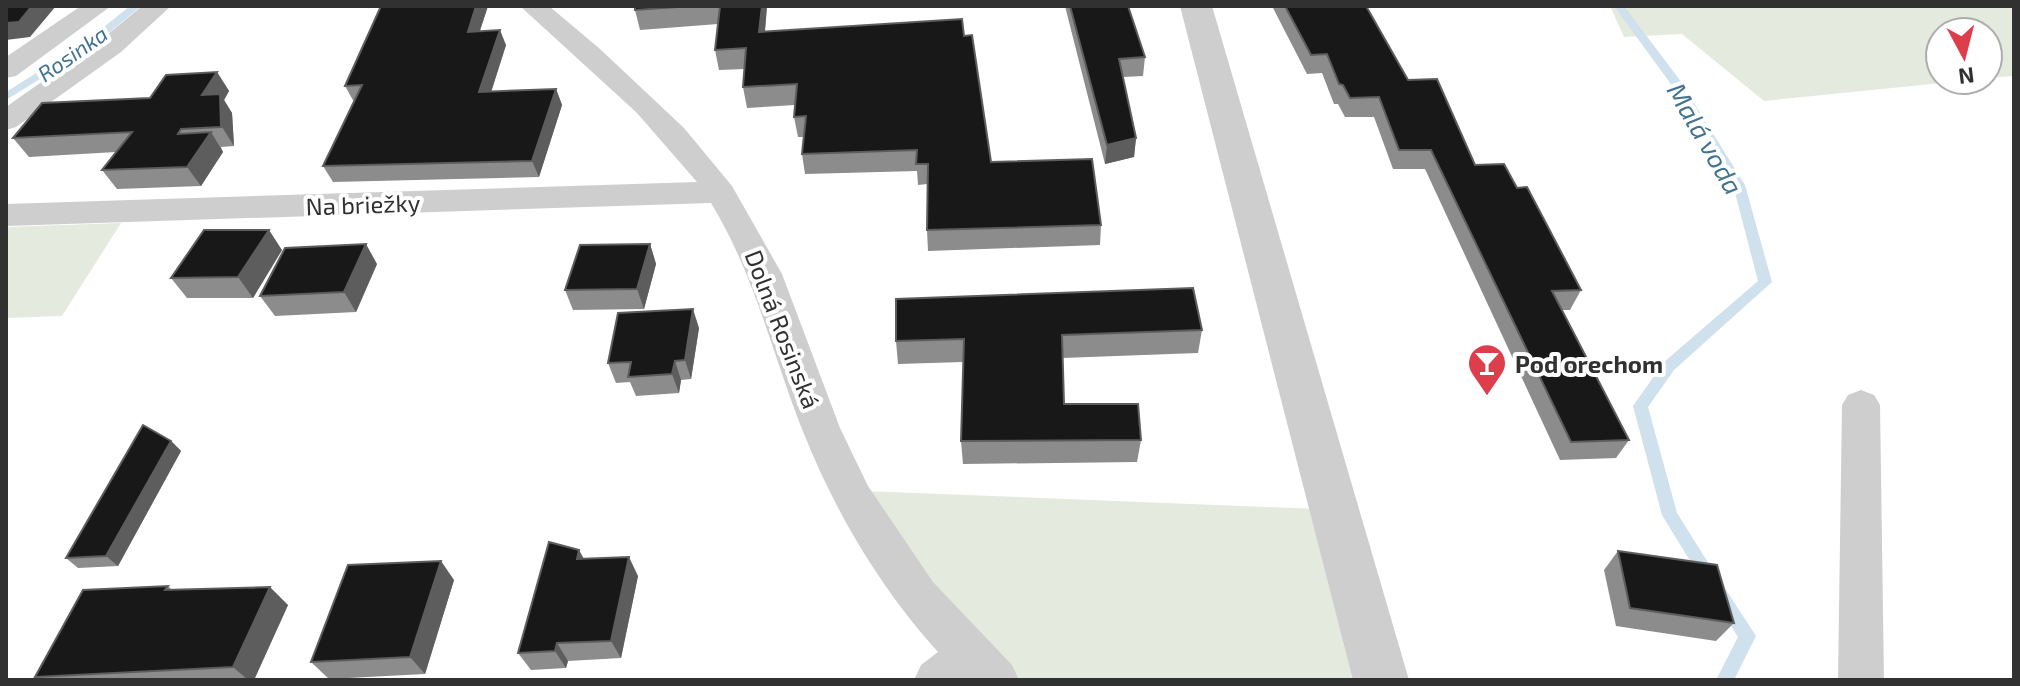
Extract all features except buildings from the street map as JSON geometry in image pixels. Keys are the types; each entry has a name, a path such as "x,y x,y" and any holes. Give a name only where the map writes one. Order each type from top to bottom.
{"street":[{"path":"6,70 98,6"},
{"path":"6,121 111,46 158,6"},
{"name":"Dolná Rosinská","path":"533,6 644,105 720,192 760,264 822,430 849,488 879,541 923,602 967,672"},
{"path":"1196,6 1381,680"},
{"name":"Na briežky","path":"6,215 720,192"},
{"path":"1861,405 1861,680"}],"shaded area":[{"path":"1610,6 2014,6 2014,76 2004,77 2004,16 1924,16 1924,85 1764,101 1682,34 1624,37"},
{"path":"121,223 62,316 6,318 6,227"},
{"path":"864,491 1319,509 1358,680 1008,680 991,668"}],"waterway":[{"name":"Rosinka","path":"6,97 88,45 136,6"},
{"name":"Malá voda","path":"1619,6 1673,79 1739,185 1765,282 1669,366 1640,406 1670,515 1709,577"},
{"name":"Malá voda","path":"1720,595 1747,636 1725,680"}],"place":[{"name":"Pod orechom","path":"1487,397"}]}
